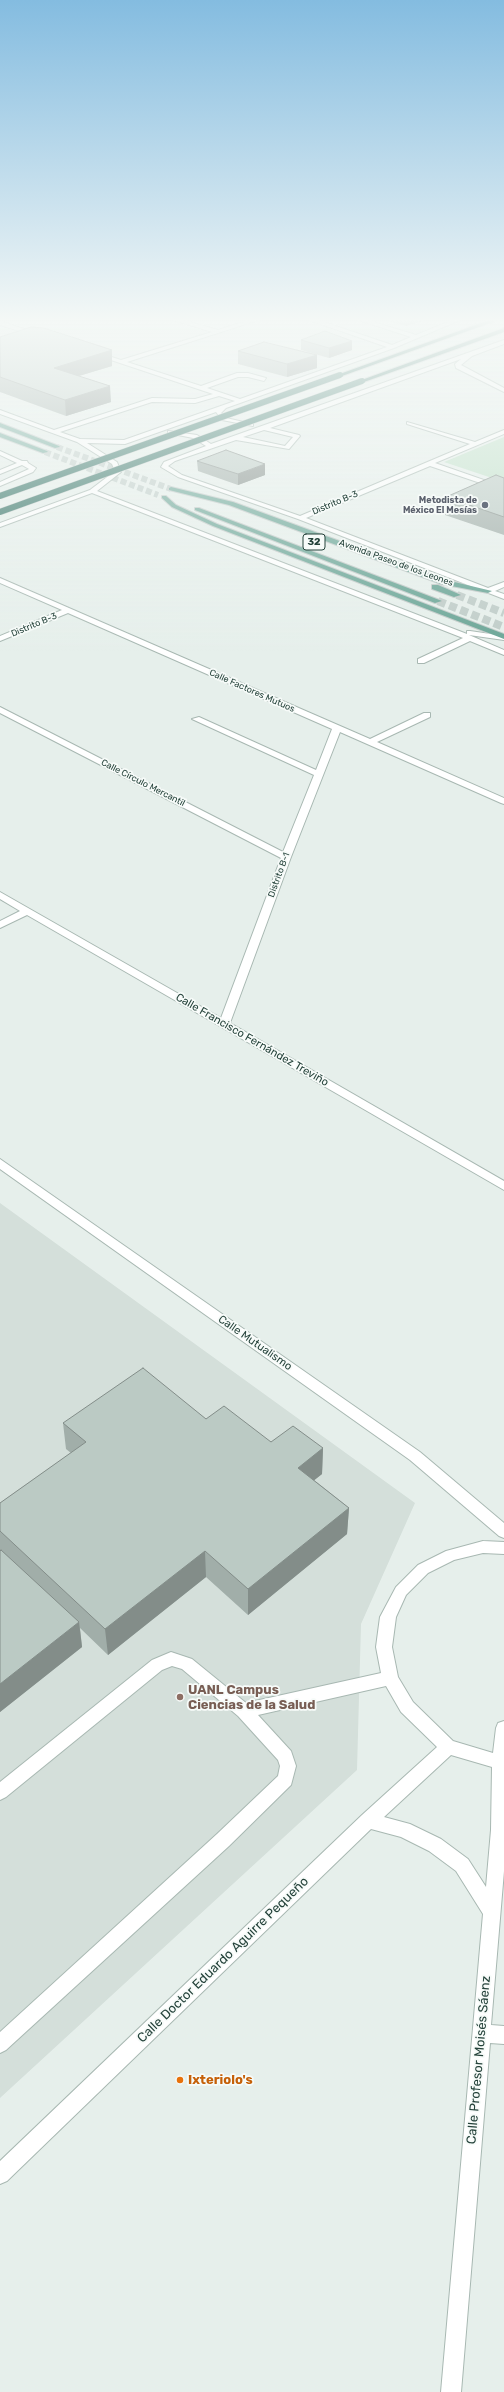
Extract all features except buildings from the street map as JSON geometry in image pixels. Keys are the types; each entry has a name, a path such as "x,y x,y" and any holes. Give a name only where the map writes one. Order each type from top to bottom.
{"highway":[{"path":"0,496 187,430"},
{"path":"0,512 228,430"}],"main road":[{"path":"12,430 58,447"},
{"path":"0,435 45,452"},
{"name":"Avenida Paseo de los Leones","path":"457,595 171,489 231,503 444,582 488,591"},
{"name":"Avenida Paseo de los Leones","path":"438,601 161,496 174,506 215,526 504,638"}],"street":[{"path":"0,525 92,491 118,472 115,464 79,441 48,430"},
{"path":"54,432 61,430"},
{"path":"79,441 112,444 125,442 159,430"},
{"path":"259,430 173,460 166,463 164,467 180,476 300,518 504,597"},
{"path":"236,438 287,448 297,436 271,430"},
{"path":"430,430 476,444"},
{"path":"152,432 168,432 196,436 211,447 218,450"},
{"name":"Distrito B-3","path":"300,518 504,432"},
{"path":"0,453 25,462 33,468 31,471 0,484"},
{"path":"0,472 25,462"},
{"path":"428,463 504,489"},
{"path":"92,491 453,631 504,653"},
{"name":"Calle Factores Mutuos","path":"0,580 504,801"},
{"path":"488,591 504,584"},
{"path":"488,591 504,594"},
{"name":"Distrito B-3","path":"0,639 68,610"},
{"path":"453,631 504,638"},
{"path":"421,661 470,638"},
{"name":"Calle Círculo Mercantil","path":"0,710 286,857"},
{"path":"370,742 427,715"},
{"path":"196,719 320,775"},
{"name":"Distrito B-1","path":"225,1023 286,857 320,775 337,728"},
{"name":"Calle Francisco Fernández Treviño","path":"0,895 225,1023 504,1186"},
{"path":"0,925 27,911"},
{"name":"Calle Mutualismo","path":"0,1163 416,1456 504,1532"},
{"path":"502,1763 448,1747 407,1707 390,1678 384,1647 388,1617 401,1591 422,1570 450,1555 483,1548 504,1548"},
{"path":"0,1792 157,1665 171,1659 187,1664 244,1711 285,1756 288,1766 285,1780 223,1840 0,2044"},
{"path":"244,1711 390,1678"},
{"name":"Calle Profesor Moisés Sáenz","path":"451,2392 482,2033 498,1830 504,1728"},
{"name":"Calle Doctor Eduardo Aguirre Pequeño","path":"0,2174 368,1820 448,1747"},
{"path":"368,1820 404,1830 435,1845 462,1865 491,1911"},
{"path":"482,2033 504,2035"}],"shaded area":[{"name":"UANL Campus Ciencias de la Salud","path":"0,1203 415,1503 361,1624 357,1770 0,2098"}],"green space":[{"path":"504,437 504,482 444,462"}],"tunnel":[{"path":"57,447 171,489"},
{"path":"45,452 158,495"},
{"path":"457,595 504,613"},
{"path":"438,601 504,627"}],"place":[{"name":"Metodista de México El Mesías","path":"485,505"},
{"name":"UANL Campus Ciencias de la Salud","path":"180,1697"},
{"name":"Ixteriolo's","path":"180,2080"}]}
